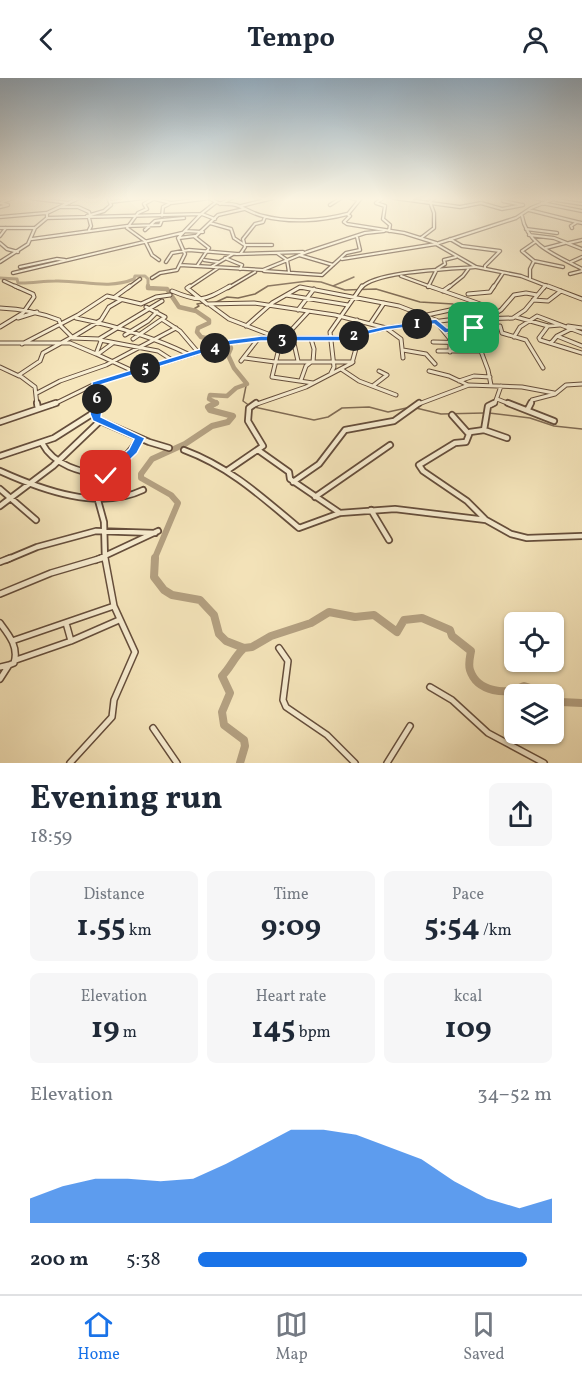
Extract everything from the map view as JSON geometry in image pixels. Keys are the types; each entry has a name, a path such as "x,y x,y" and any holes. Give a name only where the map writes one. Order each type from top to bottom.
{"street":[{"path":"0,262 18,252 32,239 35,230"},
{"path":"32,239 97,230"},
{"path":"129,230 145,241 152,255 159,260"},
{"path":"231,230 234,238 245,245 272,245"},
{"path":"241,254 245,245 243,239 250,230"},
{"path":"378,230 419,238 436,244 476,267 518,275 582,299"},
{"path":"419,238 431,230"},
{"path":"342,259 436,244 478,230"},
{"path":"527,230 534,241 582,270"},
{"path":"538,230 557,233"},
{"path":"172,291 195,300 217,296 222,290 260,270 298,255 384,231"},
{"path":"13,273 183,232 204,232"},
{"path":"179,238 183,232"},
{"path":"179,238 196,236 204,232"},
{"path":"528,235 554,238 582,249"},
{"path":"196,236 194,238 207,246 208,251 197,267"},
{"path":"538,236 522,251 534,261 563,267"},
{"path":"180,265 321,275 342,259 346,252 360,250 357,237"},
{"path":"152,278 160,273 176,271 185,255 179,238"},
{"path":"450,239 462,246 500,251 484,269"},
{"path":"545,248 582,240"},
{"path":"0,243 7,249 18,252"},
{"path":"166,262 172,253 184,250 233,254 307,252"},
{"path":"274,252 287,261 289,272"},
{"path":"208,267 233,254"},
{"path":"298,255 333,266"},
{"path":"428,287 436,270 445,264 444,260 457,257"},
{"path":"571,262 582,257"},
{"path":"225,258 242,265 241,270"},
{"path":"20,267 56,259 66,261"},
{"path":"203,260 219,262"},
{"path":"530,279 530,269 534,261"},
{"path":"331,374 330,332 353,297 370,280 436,270 476,267"},
{"path":"218,268 187,288 224,316 268,334 269,339"},
{"path":"442,291 463,276 469,268"},
{"path":"518,275 530,269"},
{"path":"570,274 582,270"},
{"path":"468,294 490,292 503,273"},
{"path":"400,276 483,305 494,312 493,316"},
{"path":"114,297 140,279"},
{"path":"4,281 34,295 27,308 15,319"},
{"path":"516,317 546,285"},
{"path":"246,326 268,306 298,288 314,289 399,306 437,321 450,342 450,352"},
{"path":"297,310 314,289"},
{"path":"445,331 486,330 493,316 503,309 506,301 514,294 524,291 537,294"},
{"path":"532,300 548,301 561,291"},
{"path":"141,304 156,297 170,295"},
{"path":"286,295 348,305"},
{"path":"22,344 73,318 104,297 114,297 141,304 165,316 133,339"},
{"path":"19,376 40,361 43,353 98,322 105,316 109,307 121,300"},
{"path":"97,354 100,340 147,308 162,301"},
{"path":"209,305 238,302 357,320 386,328 400,339 403,358"},
{"path":"370,324 384,303"},
{"path":"412,325 419,317 464,307 493,316"},
{"path":"0,308 27,308 38,311 59,320 72,338 100,340 158,351 173,360"},
{"path":"0,327 38,311"},
{"path":"125,335 158,312"},
{"path":"308,312 282,339 273,377 314,384"},
{"path":"0,422 63,401 95,384 229,343 258,339 329,339 386,328 493,316 516,317 548,326 564,325 582,328"},
{"path":"513,337 520,327 538,316 582,333"},
{"path":"73,318 133,330 188,354"},
{"path":"162,319 176,328 197,351"},
{"path":"469,319 475,330 480,351 490,369 491,386"},
{"path":"353,336 357,320"},
{"path":"500,326 502,333 526,340 543,368"},
{"path":"548,326 539,339 582,353"},
{"path":"36,393 114,360 135,347 176,328"},
{"path":"550,343 557,336 572,329"},
{"path":"228,470 258,450 262,444 248,421 249,408 258,402 314,384 353,362 360,334"},
{"path":"557,336 582,346"},
{"path":"311,338 314,349 313,362"},
{"path":"258,339 243,360 353,362"},
{"path":"293,339 298,361"},
{"path":"433,342 477,343"},
{"path":"0,343 71,344 114,360 134,371"},
{"path":"97,354 113,343"},
{"path":"403,350 426,354 435,364"},
{"path":"438,351 480,351"},
{"path":"301,380 306,366 313,362"},
{"path":"0,368 33,385 38,409"},
{"path":"340,369 355,379 396,395"},
{"path":"374,386 387,375 379,371"},
{"path":"429,371 469,385 531,388 554,393 559,393 566,386 582,384"},
{"path":"459,381 474,376 490,376"},
{"path":"95,384 98,402 95,417 140,438 170,448"},
{"path":"293,482 319,464 345,430 394,421 417,404 469,385"},
{"path":"484,430 488,406 494,404 501,386"},
{"path":"528,409 532,400 550,397 554,393"},
{"path":"497,399 528,409 554,421"},
{"path":"0,456 62,434 95,412"},
{"path":"452,415 468,433"},
{"path":"0,506 61,461 100,421"},
{"path":"468,433 484,430 507,438"},
{"path":"468,433 466,442 455,443 419,465 423,471 474,507 486,520 511,534 527,538 582,536"},
{"path":"70,763 112,717 114,700 135,652 114,606 96,490 106,476 134,451 140,438"},
{"path":"42,443 43,447 61,461 86,472 106,476"},
{"path":"315,497 390,445"},
{"path":"184,450 209,459 228,470 298,528 340,513 371,510 395,509 486,520"},
{"path":"258,450 289,472 293,482 340,513"},
{"path":"0,471 34,483 96,499 122,498 143,490"},
{"path":"0,489 36,520"},
{"path":"371,510 389,540"},
{"path":"0,562 49,543 78,535 104,531 157,532 105,556 51,573 0,594"},
{"path":"12,641 114,606"},
{"path":"0,667 71,641 119,620"},
{"path":"0,623 12,641 16,660"},
{"path":"66,623 71,641"},
{"path":"279,648 288,661 283,700 286,707 327,735 355,763"},
{"path":"0,679 9,665"},
{"path":"430,687 441,691 458,704 493,736 544,763"},
{"path":"387,763 410,726"},
{"path":"153,728 177,763"}],"waterway":[{"path":"0,278 17,279 18,283 65,281 114,284 134,279 135,276 145,276 148,279 148,288 167,289 179,307 196,311 209,320 209,323 198,328 197,332 201,337 229,343 231,348 228,355 234,368 247,384 236,388 227,396 210,395 209,399 217,403 213,405"},
{"path":"333,286 354,277"},
{"path":"214,303 227,297 238,298 255,294 268,286 308,281 333,286"},
{"path":"333,286 345,290 376,289 420,302 453,304"},
{"path":"192,310 199,306 197,304 203,303"},
{"path":"246,386 243,401 250,406"},
{"path":"154,560 178,503 171,495 141,478 141,474 152,459 185,444 212,426 228,422 233,416 210,410 208,407 216,403"},
{"path":"254,407 314,420 328,417 342,408 369,407 388,412 411,407"},
{"path":"416,408 441,414 484,413"},
{"path":"489,413 530,418 554,426 582,429"},
{"path":"155,558 154,577 164,590 172,595 200,600 214,615 219,634 226,641 244,648"},
{"path":"244,648 252,647 271,636 311,623 329,612 355,617 374,615 397,632 404,620 422,618 450,630 452,636 471,651 470,670 479,683 493,690 504,691"},
{"path":"240,763 245,746 244,740 224,725 222,712 230,693 222,676 244,648"},
{"path":"564,702 582,703"}],"route":[{"path":"106,476 134,451 140,438 96,419 98,402 95,384 229,343 261,338 271,340 339,338 386,328 436,322 445,331 474,328"}]}
